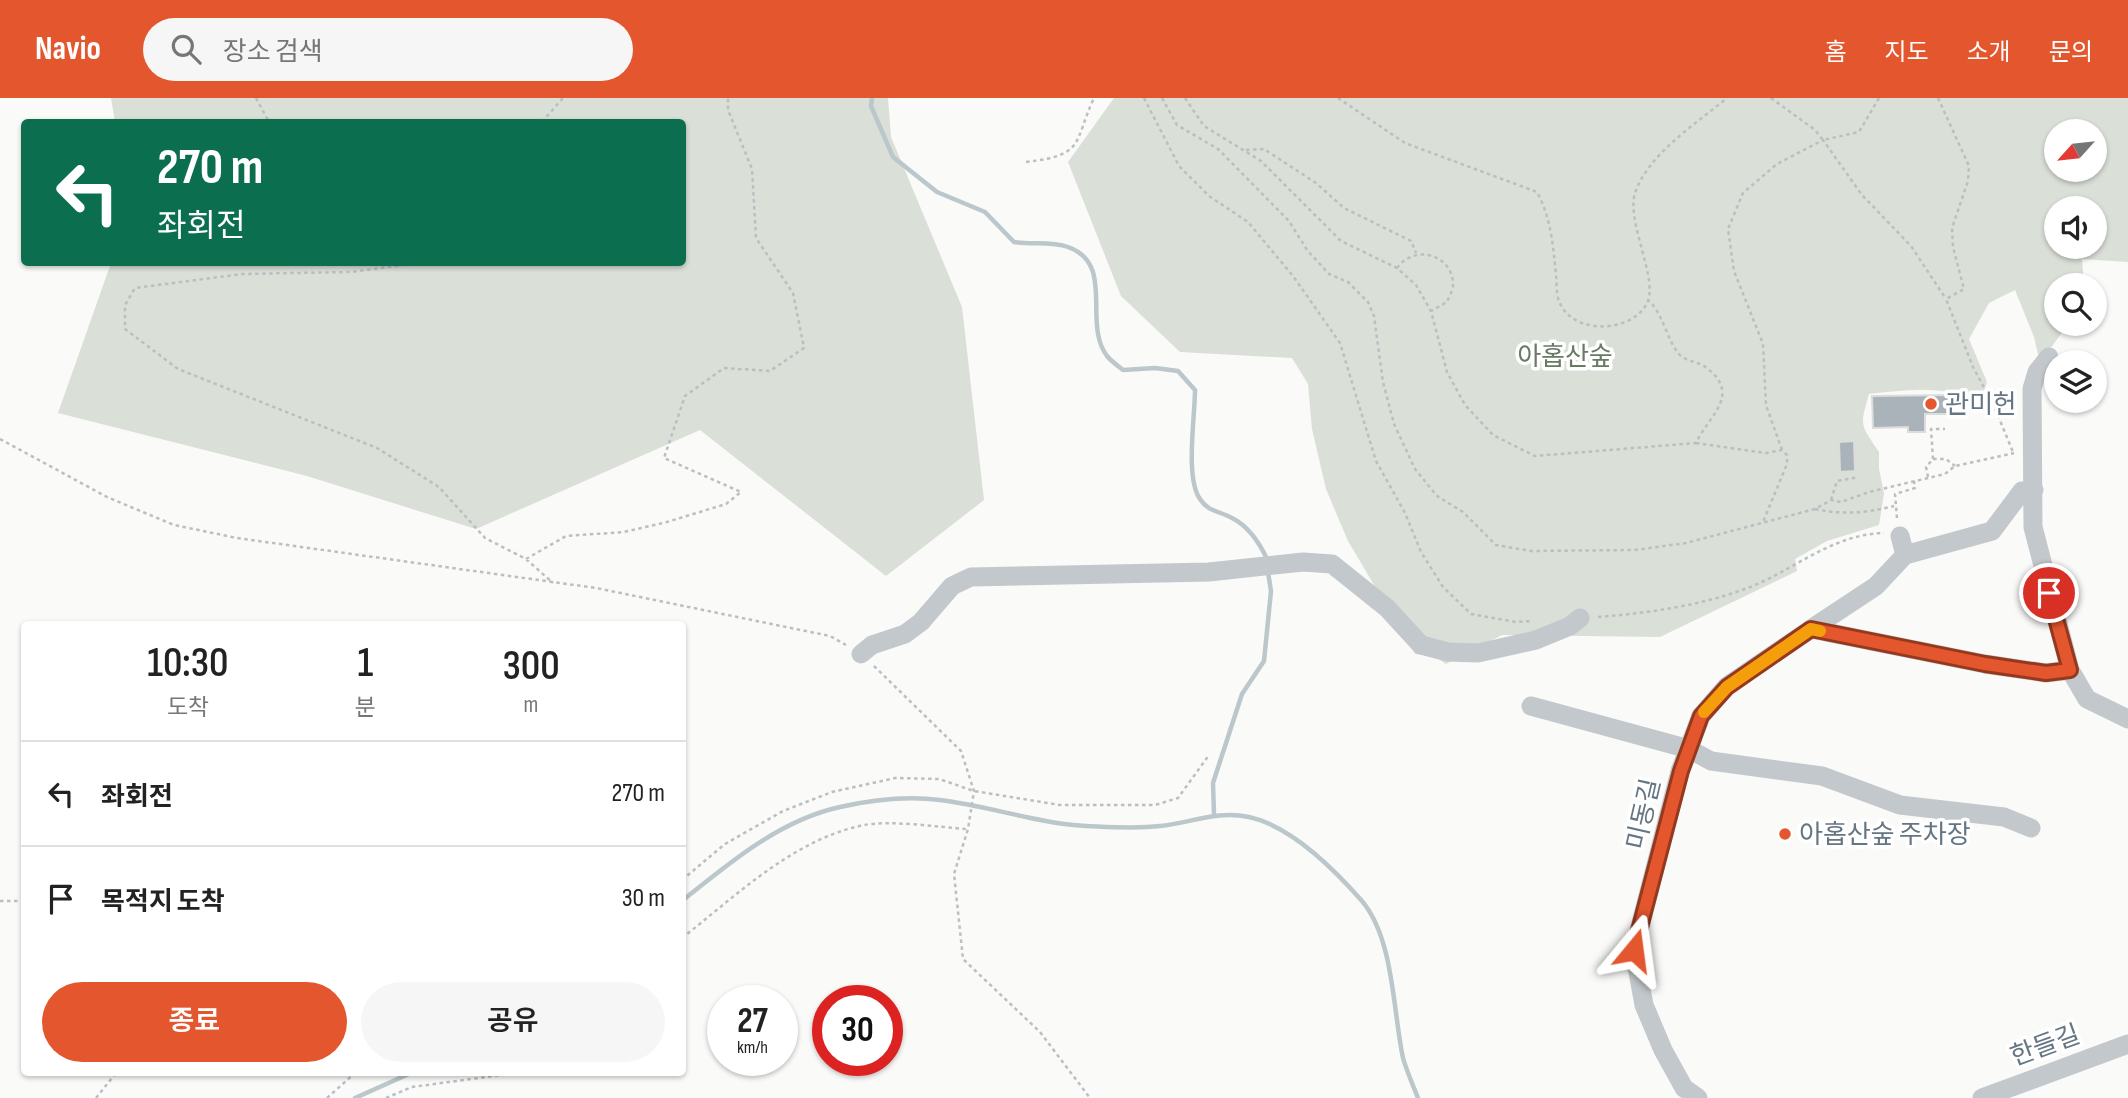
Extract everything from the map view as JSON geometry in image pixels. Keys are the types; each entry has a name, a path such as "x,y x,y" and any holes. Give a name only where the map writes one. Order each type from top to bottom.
{"street":[{"path":"2044,363 2037,372 2032,388 2022,451 2034,490 2033,527 2070,670 2087,699 2128,719"},
{"path":"1903,545 1992,531 2022,491 2034,490"},
{"name":"미동길","path":"1698,1098 1684,1088 1663,1050 1644,1005 1634,950 1689,749 1701,716 1727,687 1875,586 1903,545"},
{"path":"862,654 872,645 905,634 921,622 952,586 971,577 1209,572 1279,565 1332,564 1387,608 1421,645 1448,652 1478,653 1536,640 1570,626 1580,618"},
{"path":"1811,629 1985,664 2046,673 2070,670"},
{"path":"1531,706 1689,749 1711,761 1822,776 1900,805 2004,817 2031,828"},
{"name":"한들길","path":"1982,1098 2128,1044"}],"path":[{"path":"256,98 267,119"},
{"path":"545,119 563,98"},
{"path":"526,559 566,536 624,532 667,522 726,504 741,492 664,458 685,396 724,368 770,371 804,348 793,293 755,238 752,169 728,110 728,98"},
{"path":"1026,162 1068,153 1079,142 1094,98"},
{"path":"1144,98 1179,166 1209,195 1248,222 1293,276 1340,343 1376,461 1405,513 1421,552 1443,587 1471,614 1516,622 1542,621"},
{"path":"1162,98 1177,125 1218,149 1289,221 1307,250 1329,274 1348,282 1368,302 1374,316 1383,382 1394,424 1415,469 1437,496 1463,512 1496,545 1531,551 1635,550 1686,542 1815,509 1831,500 1841,502 1945,474 1955,466 2022,451 1973,367 1946,299 1911,246 1862,195 1815,130 1771,98"},
{"path":"1185,98 1204,126 1246,150 1297,194 1315,217 1342,240 1398,268 1416,285 1431,311 1447,372 1465,405 1493,435 1535,456 1696,443 1766,453 1782,450"},
{"path":"1338,98 1405,143 1537,192 1548,212 1559,302 1574,321 1592,327 1618,323 1640,313 1649,301"},
{"path":"1696,443 1723,401 1721,385 1706,367 1682,358 1667,339 1656,307 1649,301 1636,227 1634,195 1644,176 1663,154 1727,98"},
{"path":"1763,522 1787,464 1787,455 1782,450 1766,405 1763,344 1734,271 1728,229 1743,192 1777,164 1823,140 1859,132 1879,98"},
{"path":"1938,98 1969,166 1968,181 1952,228 1953,247 1964,289 1946,299"},
{"path":"1246,150 1264,149 1316,183 1344,208 1411,241 1416,253"},
{"path":"1398,268 1405,257 1416,253 1431,254 1447,267 1453,285 1447,302 1431,311"},
{"path":"396,266 351,272 242,274 135,288 125,305 125,329 178,369 377,448 439,487 485,538 526,559 552,583"},
{"path":"1928,478 1926,467 1933,459 1931,429 1945,429"},
{"path":"0,439 107,497 174,525 237,538 596,588 830,636 862,654 961,751 974,791 968,829 954,874 963,960 1040,1032 1090,1098"},
{"path":"1933,459 1946,459 1955,466"},
{"path":"1831,500 1837,481 1860,477"},
{"path":"1580,618 1679,608 1747,589 1833,544 1872,534 1903,545 1895,494 1915,488 1914,481"},
{"path":"1815,509 1839,514 1866,513 1896,506"},
{"path":"686,877 725,844 783,811 832,793 895,778 939,779 974,791 1060,805 1155,805 1178,798 1209,755"},
{"path":"686,936 764,874 822,837 866,825 968,829"},
{"path":"0,901 21,901"},
{"path":"96,1098 114,1076"},
{"path":"327,1098 352,1076"},
{"path":"386,1098 412,1087 494,1076"}],"green space":[{"path":"111,98 888,98 891,137 962,307 984,500 886,576 700,430 476,529 307,476 58,413 110,266 686,266 686,119 114,119"},
{"name":"아홉산숲","path":"1114,98 2128,98 2128,262 2082,259 2083,273 2044,273 2044,336 2059,336 2049,350 2044,350 2044,357 2040,363 2034,337 2015,290 1989,303 1969,339 1987,382 1980,403 1954,393 1940,391 1911,390 1869,394 1863,420 1865,430 1879,452 1884,493 1879,525 1827,541 1795,559 1797,571 1660,637 1502,635 1446,664 1434,656 1415,654 1348,541 1326,489 1312,429 1308,384 1292,358 1180,352 1121,296 1068,162"}],"building":[{"path":"1955,395 1955,414 1925,414 1925,432 1908,432 1908,427 1873,428 1872,396"},
{"path":"1854,441 1855,471 1840,472 1839,442"}],"waterway":[{"path":"872,98 871,106 893,157 937,192 985,212 1014,242 1062,245 1082,255 1091,267 1095,280 1097,327 1100,343 1107,356 1123,370 1155,368 1178,371 1195,390 1192,447 1195,489 1207,506 1238,521 1257,542 1267,559"},
{"path":"1214,814 1213,783 1242,694 1264,661 1271,591 1268,572"},
{"path":"686,898 776,832 818,813 864,802 940,800 1049,822 1086,826 1142,827 1226,815 1249,817 1280,829 1310,850 1351,889 1373,917 1391,976 1403,1058 1418,1098"},
{"path":"355,1098 404,1076"}],"slow traffic":[{"path":"1704,712 1727,687 1811,629 1820,631"}],"place":[{"name":"관미헌","path":"1931,404"},
{"name":"아홉산숲 주차장","path":"1785,834"}],"route":[{"path":"1634,950 1681,771 1701,716 1727,687 1811,629 1985,664 2046,673 2070,670 2049,593"}]}
